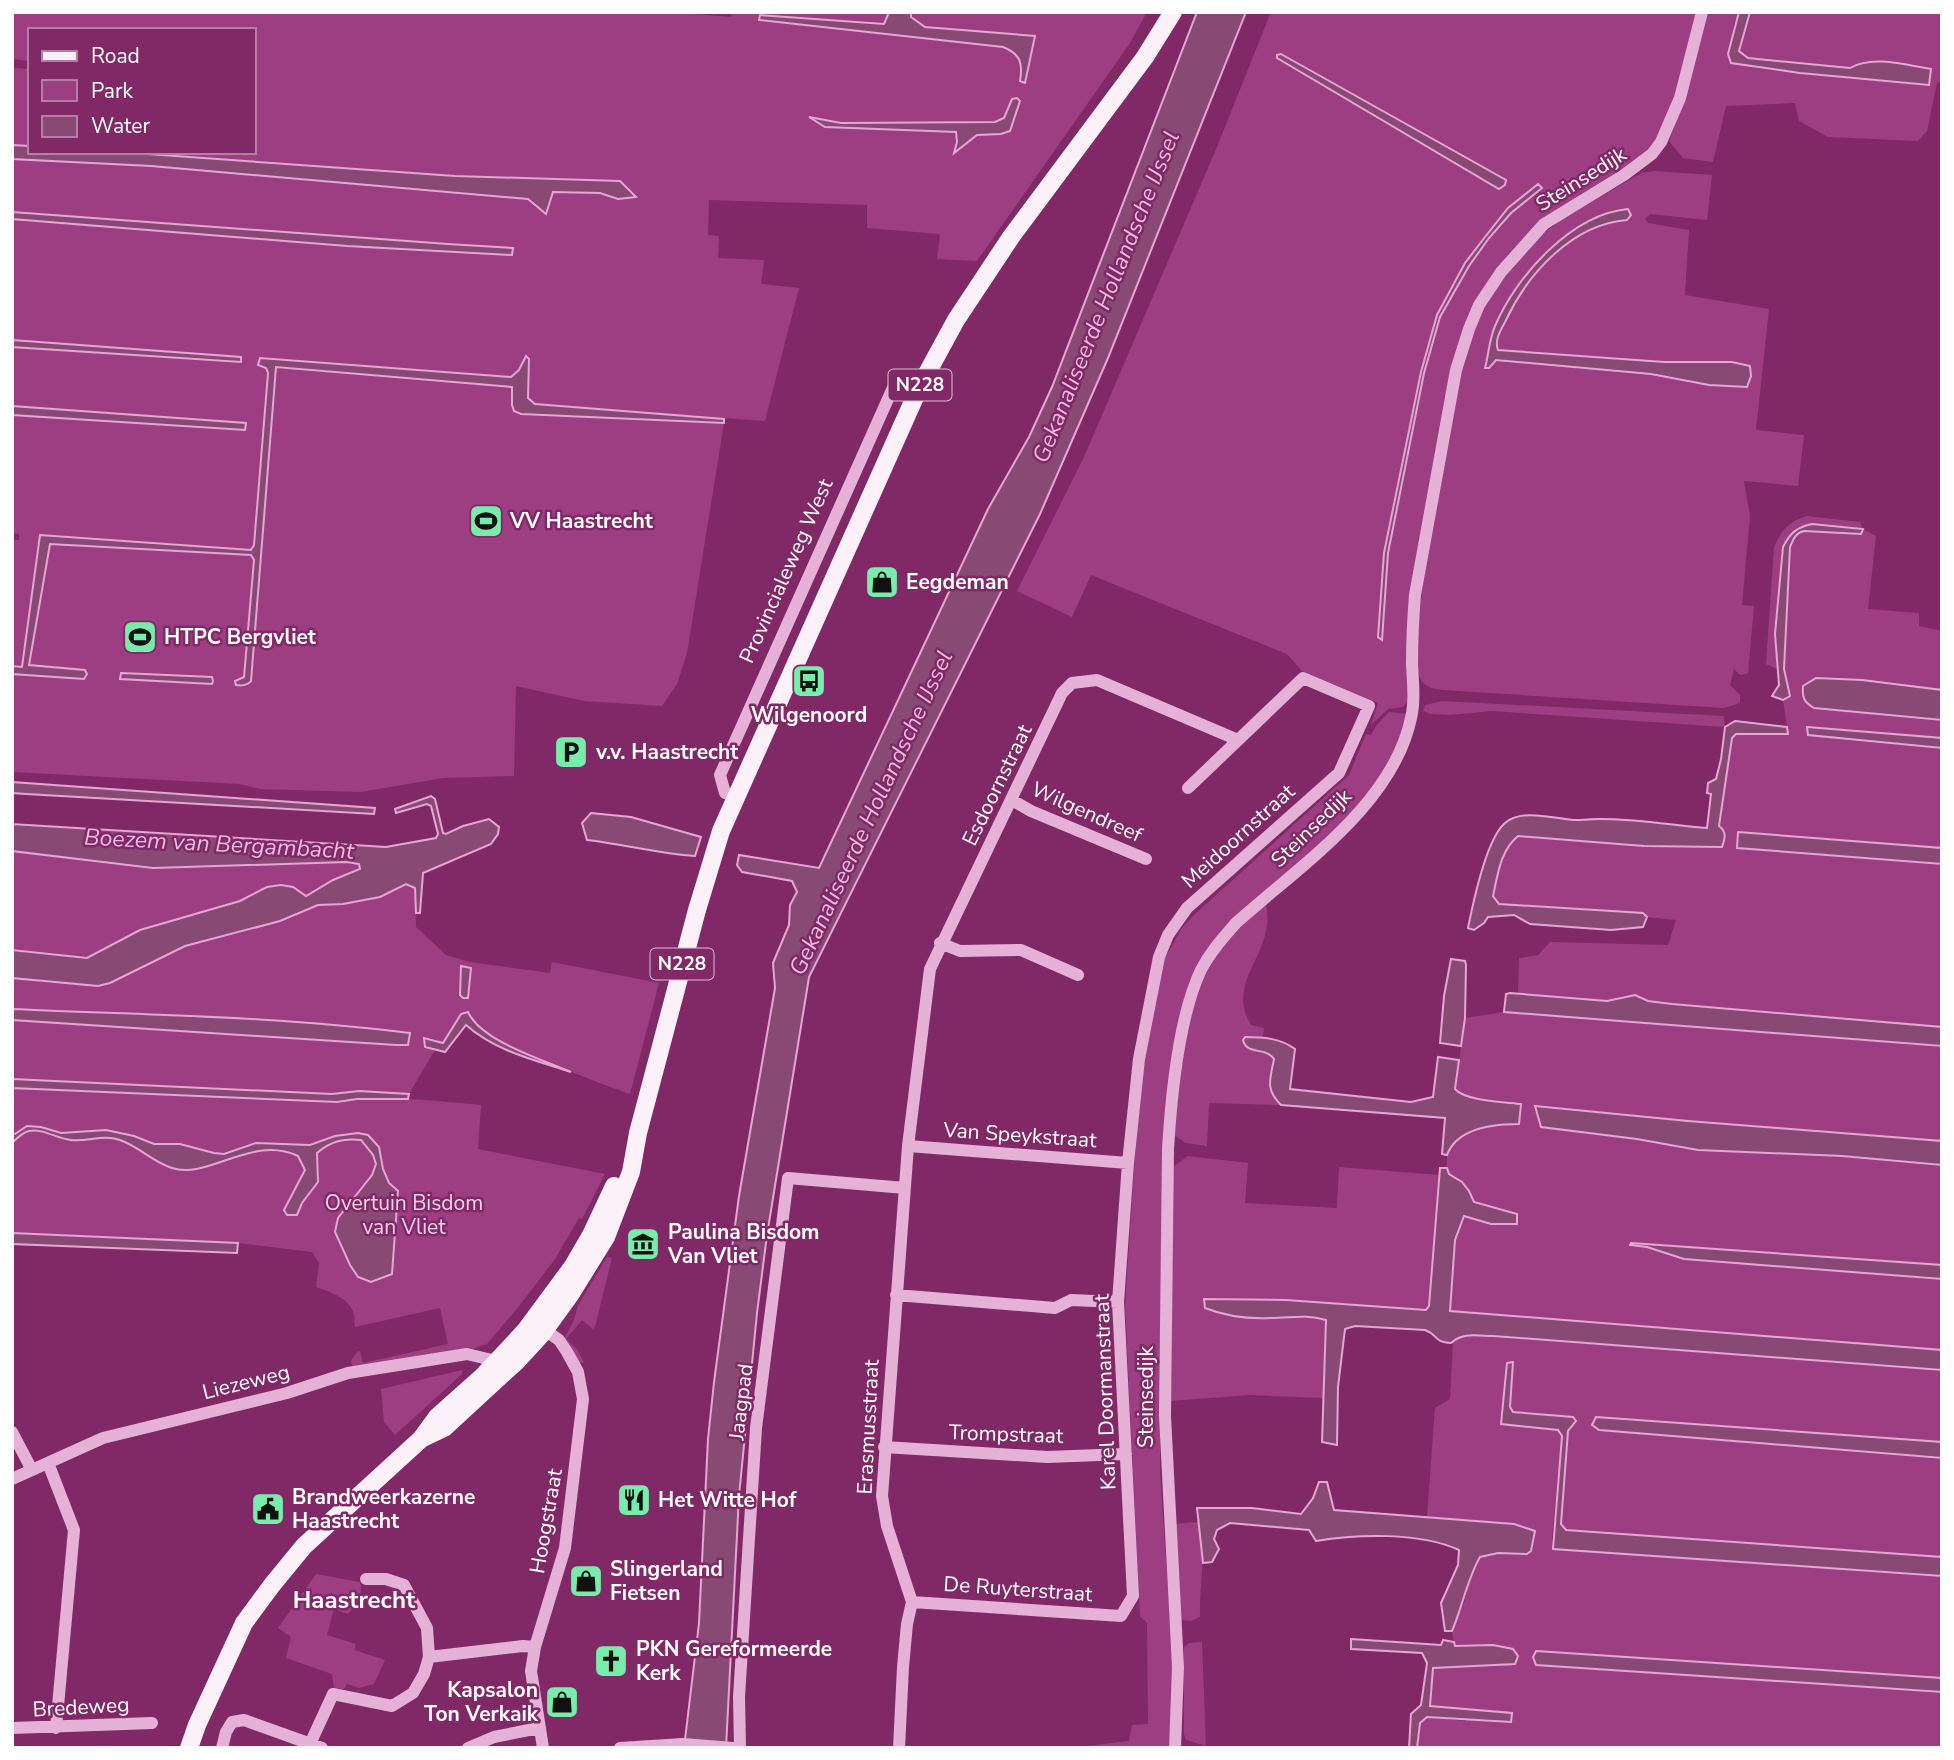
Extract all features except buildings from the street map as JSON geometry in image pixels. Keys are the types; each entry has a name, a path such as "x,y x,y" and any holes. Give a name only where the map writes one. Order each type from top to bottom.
{"main road":[{"name":"N228","path":"421,1439 444,1428 493,1385 545,1330 606,1237 631,1171 638,1133 697,910 721,831 919,388 956,320 1004,248 1145,57 1172,12"},
{"name":"N228","path":"189,1748 244,1623 304,1546 421,1439 437,1417 525,1331 552,1297 591,1235 638,1133"}],"street":[{"name":"Steinsedijk","path":"1175,1748 1177,1655 1165,1416 1167,1163 1170,1109 1186,1017 1194,988 1209,956 1221,939 1342,830 1384,780 1397,758 1408,731 1412,710 1413,629 1420,563 1456,370 1469,329 1479,305 1495,280 1533,234 1558,215 1644,162 1661,142 1680,98 1702,12"},
{"name":"Meidoornstraat","path":"1128,1163 1146,1013 1159,957 1168,935 1187,908 1339,773 1369,706 1303,678 1238,740"},
{"name":"Esdoornstraat","path":"908,1146 930,969 940,943 1062,693 1072,683 1097,680 1238,740"},
{"path":"1188,789 1238,740"},
{"name":"Wilgendreef","path":"1012,800 1031,811 1146,859"},
{"path":"940,943 960,951 1021,950 1078,975"},
{"name":"Van Speykstraat","path":"908,1146 1128,1163"},
{"name":"Erasmusstraat","path":"899,1748 903,1667 912,1602 883,1510 884,1447 908,1146"},
{"name":"Karel Doormanstraat","path":"1121,1616 1133,1596 1118,1301 1128,1163"},
{"name":"Jaagpad","path":"740,1748 739,1697 756,1428 788,1178 905,1188"},
{"path":"896,1295 1048,1308 1055,1308 1071,1300 1118,1301"},
{"path":"525,1331 545,1330"},
{"name":"Hoogstraat","path":"543,1748 531,1671 535,1647 565,1548 583,1399 574,1364 559,1340 545,1330"},
{"name":"Liezeweg","path":"12,1479 103,1438 287,1393 348,1373 467,1354 496,1362"},
{"path":"12,1432 32,1470"},
{"name":"Trompstraat","path":"884,1447 1047,1458 1126,1454"},
{"path":"48,1463 74,1530 55,1728"},
{"path":"222,1748 232,1722 244,1720 316,1746 333,1694 392,1706 413,1693 424,1674 429,1657 427,1628 404,1585 386,1579 366,1579"},
{"name":"De Ruyterstraat","path":"912,1602 1121,1616"},
{"path":"429,1657 523,1646 535,1647"},
{"name":"Bredeweg","path":"12,1728 152,1723"},
{"path":"468,1748 494,1737 539,1728"},
{"path":"620,1748 683,1744 733,1748"}],"green space":[{"path":"12,12 671,12 731,17 732,12 889,12 884,24 761,15 759,20 1003,47 1014,53 1019,60 1020,81 1034,36 925,27 911,17 911,12 1147,12 1130,43 977,261 937,259 940,234 867,228 867,205 709,200 708,235 719,236 718,258 764,260 761,284 799,288 765,421 535,404 528,399 529,359 511,377 260,358 268,373 254,545 251,551 40,535 22,667 12,666 12,540 19,540 19,534 12,533 12,415 245,430 246,423 12,406 12,347 241,361 240,357 12,340 12,219 347,246 512,255 512,248 12,212 12,159 151,166 529,199 546,214 553,192 600,193 618,199 636,197 620,181 455,176 147,154 256,154 256,28 28,28 28,61 12,59","holes":["1012,99 1001,134 977,135 955,152 957,132 825,127 811,118 841,123 995,122 1004,118"]},
{"path":"1271,12 1698,12 1676,97 1653,146 1634,163 1542,219 1498,268 1447,387 1407,702 1403,707 1388,709 1371,725 1378,703 1302,671 1287,654 1091,575 1072,617 1017,591 1084,457 1217,147","holes":["1277,55 1499,189 1278,58","1538,184 1541,189 1511,213 1489,238 1469,266 1440,317 1424,373 1388,554 1382,640 1378,637 1384,553 1421,372 1437,315 1465,263 1485,237"]},
{"path":"1707,12 1739,12 1734,25 1731,63 1800,73 1929,85 1931,69 1911,65 1869,62 1850,68 1748,58 1739,52 1750,12 1942,12 1942,81 1937,83 1927,131 1918,141 1828,137 1799,121 1795,103 1726,106 1713,162 1683,158 1669,141 1684,101"},
{"path":"12,68 28,69 28,146 12,145"},
{"path":"1654,171 1712,175 1707,220 1650,214 1645,219 1648,223 1689,230 1685,295 1769,309 1756,430 1804,435 1798,486 1744,481 1750,516 1742,605 1754,606 1748,673 1740,675 1734,669 1730,685 1740,695 1740,703 1724,708 1442,690 1430,687 1424,683 1418,672 1418,628 1425,563 1465,353 1484,308 1505,275 1533,242 1561,220 1642,173","holes":["1614,210 1627,220 1588,231 1554,254 1515,302 1497,339 1498,351 1664,362 1732,362 1747,387 1709,385 1651,374 1495,360 1488,356 1492,333 1501,310 1532,268 1572,233 1593,220"]},
{"name":"VV Haastrecht","path":"275,367 513,387 512,405 514,411 521,414 724,423 687,653 677,684 662,706 584,701 516,686 514,776 443,778 361,792 260,789 239,784 12,772 12,674 28,674 49,544 251,555 254,559 244,677 235,681 251,681"},
{"path":"1807,516 1860,522 1863,529 1876,536 1868,609 1919,613 1919,626 1942,631 1942,690 1862,680 1816,678 1814,708 1942,720 1942,738 1808,727 1888,743 1942,748 1942,848 1823,838 1737,847 1942,864 1942,1027 1672,1004 1648,1001 1635,995 1607,1001 1518,994 1519,958 1538,955 1550,942 1668,945 1676,920 1647,917 1643,913 1499,904 1493,896 1501,863 1507,849 1518,836 1644,846 1722,847 1719,826 1732,738 1736,734 1788,734 1783,700 1790,696 1784,669 1792,541 1804,531 1862,529 1812,524 1798,527 1783,547 1775,634 1777,669 1766,664 1774,547 1786,527"},
{"path":"1443,701 1724,716 1725,727 1492,711 1450,715 1423,711 1425,705"},
{"path":"1389,712 1406,714 1397,745 1386,768 1364,799 1338,827 1217,937 1174,1060 1160,1416 1160,1470 1173,1667 1169,1748 1070,1748 1129,1741 1132,1725 1148,1724 1147,1623 1140,1616 1125,1305 1143,1056 1164,960 1182,928 1195,914 1349,775 1366,734 1371,735"},
{"path":"12,851 153,868 347,862 359,864 360,869 317,888 306,896 296,891 267,887 240,901 140,930 87,958 12,950"},
{"path":"406,884 415,888 416,927 446,955 470,962 550,973 552,962 659,983 630,1094 565,1070 496,1039 460,1014 443,1043 431,1038 425,1047 435,1050 409,1094 359,1091 332,1094 12,1079 12,1020 408,1045 409,1033 360,1027 211,1017 12,1009 12,978 51,983 110,983 185,946 280,921 318,905 343,904 380,897"},
{"path":"1266,903 1264,938 1249,974 1243,998 1251,1025 1264,1028 1263,1037 1246,1037 1249,1049 1266,1052 1274,1059 1271,1089 1281,1105 1209,1103 1207,1146 1186,1143 1175,1136 1176,1115 1185,1044 1197,997 1220,950"},
{"path":"1504,1012 1942,1046 1942,1141 1536,1106 1542,1127 1698,1150 1842,1156 1942,1165 1942,1265 1630,1245 1647,1247 1684,1259 1942,1279 1942,1350 1449,1311 1453,1250 1464,1215 1491,1224 1517,1224 1477,1204 1464,1185 1447,1170 1450,1148 1465,1134 1487,1127 1519,1123 1521,1104 1466,1096 1455,1089 1465,1018"},
{"name":"Overtuin Bisdom van Vliet","path":"12,1088 337,1102 409,1099 481,1105 478,1149 605,1174 582,1219 579,1218 555,1259 487,1344 472,1349 352,1366 351,1361 360,1351 363,1363 448,1344 440,1308 355,1327 349,1304 339,1296 316,1287 319,1263 312,1252 238,1243 12,1233"},
{"path":"1188,1156 1248,1163 1245,1203 1337,1208 1339,1167 1440,1175 1429,1307 1426,1310 1412,1310 1286,1300 1204,1300 1218,1313 1269,1319 1310,1316 1326,1320 1323,1398 1248,1395 1171,1401 1173,1167"},
{"path":"607,1257 612,1258 595,1327 593,1329 582,1320 566,1339 576,1348 584,1362 580,1364 564,1339 578,1305"},
{"path":"1466,1335 1942,1370 1942,1557 1566,1530 1561,1524 1568,1431 1575,1421 1573,1417 1513,1412 1510,1407 1512,1362 1501,1424 1558,1430 1562,1436 1553,1549 1942,1576 1942,1678 1536,1651 1536,1665 1942,1692 1942,1748 1417,1748 1420,1723 1427,1717 1466,1721 1453,1710 1430,1707 1433,1668 1493,1645 1454,1646 1452,1631 1464,1603 1473,1568 1481,1557 1498,1553 1527,1554 1535,1531 1495,1522 1427,1516 1435,1408 1450,1399 1453,1341"},
{"path":"462,1370 462,1374 395,1435 384,1422 381,1389"},
{"path":"1198,1522 1202,1557 1200,1617 1191,1621 1181,1620 1174,1524"},
{"path":"316,1574 360,1582 361,1591 356,1604 348,1614 334,1609 327,1635 356,1644 354,1650 385,1660 374,1684 359,1688 347,1684 344,1689 334,1688 332,1674 286,1658 291,1637 278,1628"},
{"path":"1202,1642 1206,1746 1186,1740 1184,1734 1184,1647 1189,1643"}],"water":[{"path":"889,12 911,12 911,17 925,27 1035,36 1025,83 1020,81 1021,65 1017,56 1003,47 759,20 760,15 884,24"},
{"name":"Gekanaliseerde Hollandsche IJssel","path":"1197,12 1246,12 1108,358 1040,514 809,977 757,1313 739,1496 726,1748 684,1748 699,1623 708,1439 714,1382 739,1196 775,988 773,963 789,925 790,905 797,892 792,881 742,872 737,865 739,855 819,868 988,509 1029,437 1052,387"},
{"path":"1739,12 1750,12 1739,51 1748,58 1850,68 1869,62 1900,63 1931,69 1929,85 1800,73 1731,63 1728,54"},
{"path":"1281,54 1506,180 1505,185 1499,189 1277,58 1277,55"},
{"path":"1017,98 1020,101 1010,131 977,135 954,153 956,132 825,127 809,117 841,123 995,122 1004,118 1012,99"},
{"path":"12,145 28,146 28,154 147,154 455,176 620,181 636,197 618,199 600,193 553,192 546,214 528,199 151,166 12,159"},
{"path":"1538,184 1542,188 1511,213 1489,238 1469,266 1440,317 1424,373 1388,553 1382,640 1378,637 1384,553 1421,372 1437,315 1465,263 1485,237 1508,208"},
{"path":"1628,209 1631,215 1627,220 1588,231 1554,254 1540,269 1515,302 1502,327 1497,339 1498,350 1664,362 1732,362 1750,366 1751,376 1747,387 1709,385 1651,374 1496,360 1489,368 1485,368 1495,326 1504,307 1532,268 1567,235 1587,222 1607,213"},
{"path":"12,212 513,248 512,255 347,246 12,219"},
{"path":"12,340 241,357 241,362 12,347"},
{"path":"526,356 529,359 528,398 535,404 724,419 724,423 521,414 514,411 512,405 512,387 276,367 251,681 240,686 236,685 235,681 244,677 254,560 251,555 50,544 29,665 85,670 87,674 84,679 12,674 12,666 22,667 40,535 251,550 254,545 268,373 266,368 258,365 260,358 511,377 519,370"},
{"path":"12,406 246,423 245,430 12,415"},
{"path":"1812,524 1863,529 1861,534 1804,531 1796,535 1792,542 1784,669 1790,696 1783,700 1772,696 1779,685 1775,634 1783,547 1794,531"},
{"path":"121,673 212,677 213,681 212,684 120,679"},
{"path":"1816,678 1862,680 1942,690 1942,720 1814,708 1804,699 1803,686"},
{"path":"1735,721 1787,727 1788,734 1736,734 1732,738 1719,826 1725,835 1722,847 1644,846 1518,836 1503,856 1493,896 1499,904 1643,913 1647,917 1643,927 1611,930 1530,924 1514,915 1488,917 1474,930 1468,928 1486,857 1498,831 1512,819 1529,815 1574,820 1627,820 1707,828 1711,794 1707,793 1708,783 1716,779 1725,727"},
{"path":"1807,727 1942,738 1942,748 1808,735"},
{"path":"12,782 375,808 374,814 12,793"},
{"name":"Boezem van Bergambacht","path":"431,796 435,799 443,833 489,819 499,827 491,844 423,873 420,913 416,913 415,888 406,884 380,897 343,904 318,905 280,921 185,946 110,983 98,986 12,978 12,950 87,958 140,930 240,901 267,887 293,887 306,896 333,880 360,869 359,864 347,862 153,868 12,851 12,824 386,847 436,838 438,834 431,806 427,804 396,813 395,809"},
{"path":"591,813 631,817 701,837 695,856 587,840 582,823"},
{"path":"1738,832 1942,848 1942,864 1737,848"},
{"path":"1451,959 1465,961 1466,965 1465,1018 1461,1046 1440,1043 1444,996"},
{"path":"461,966 471,968 468,998 460,995"},
{"path":"1506,994 1607,1001 1635,995 1648,1001 1672,1004 1942,1027 1942,1046 1504,1012"},
{"path":"12,1009 261,1020 410,1033 408,1045 396,1045 12,1020"},
{"path":"468,1012 475,1022 499,1041 571,1072 502,1048 466,1025 445,1052 425,1047 424,1038 443,1043 461,1014"},
{"path":"1245,1037 1271,1039 1295,1049 1290,1089 1411,1102 1433,1097 1438,1057 1459,1060 1455,1089 1467,1096 1521,1104 1519,1124 1477,1129 1459,1139 1447,1155 1442,1154 1445,1118 1281,1105 1271,1089 1274,1059 1266,1053 1248,1048 1243,1040"},
{"path":"12,1079 332,1094 359,1091 409,1094 408,1099 357,1099 337,1102 12,1088"},
{"path":"1535,1106 1942,1141 1942,1165 1842,1156 1698,1150 1541,1127"},
{"path":"27,1126 61,1133 106,1130 154,1144 180,1144 224,1154 256,1143 310,1145 335,1136 358,1133 368,1135 379,1147 389,1183 398,1191 392,1274 371,1282 358,1277 335,1232 338,1218 372,1175 376,1164 373,1155 361,1140 338,1141 317,1153 318,1182 302,1203 297,1215 287,1215 284,1210 305,1170 298,1156 264,1150 186,1170 165,1165 114,1138 71,1140 34,1130 18,1137 12,1143 12,1133 15,1134"},
{"path":"1440,1168 1447,1168 1449,1174 1462,1182 1474,1202 1517,1214 1517,1224 1491,1224 1464,1216 1455,1240 1450,1311 1942,1350 1942,1370 1476,1335 1451,1343 1439,1340 1425,1330 1355,1326 1345,1329 1338,1387 1337,1445 1322,1442 1326,1320 1229,1315 1205,1308 1204,1299 1286,1300 1426,1310 1429,1306"},
{"path":"12,1233 238,1243 237,1253 12,1244"},
{"path":"1630,1245 1942,1265 1942,1279 1684,1259 1647,1247"},
{"path":"1513,1362 1510,1407 1513,1412 1573,1417 1576,1421 1568,1431 1561,1524 1566,1530 1942,1557 1942,1576 1553,1549 1562,1436 1558,1430 1501,1424 1507,1363"},
{"path":"1596,1417 1942,1442 1942,1458 1599,1430 1592,1425"},
{"path":"1319,1482 1327,1482 1334,1510 1514,1524 1535,1531 1531,1551 1527,1554 1498,1553 1480,1557 1452,1631 1445,1631 1441,1603 1458,1565 1459,1550 1443,1544 1388,1536 1316,1541 1309,1530 1230,1523 1217,1530 1214,1539 1219,1549 1212,1562 1203,1563 1197,1508 1252,1508 1301,1514 1313,1498"},
{"path":"1351,1639 1441,1645 1443,1640 1454,1642 1455,1646 1493,1645 1513,1649 1518,1656 1515,1664 1433,1668 1430,1706 1512,1713 1511,1722 1427,1717 1420,1723 1417,1748 1409,1748 1411,1714 1421,1705 1427,1663 1422,1653 1351,1649"},
{"path":"1536,1651 1942,1678 1942,1692 1536,1665 1533,1657"}],"place":[{"name":"VV Haastrecht","path":"486,521"},
{"name":"Eegdeman","path":"882,582"},
{"name":"HTPC Bergvliet","path":"140,637"},
{"name":"Wilgenoord","path":"809,681"},
{"name":"v.v. Haastrecht","path":"571,752"},
{"name":"Paulina Bisdom Van Vliet","path":"643,1244"},
{"name":"Het Witte Hof","path":"634,1500"},
{"name":"Brandweerkazerne Haastrecht","path":"268,1509"},
{"name":"Slingerland Fietsen","path":"586,1581"},
{"name":"PKN Gereformeerde Kerk","path":"611,1661"},
{"name":"Kapsalon Ton Verkaik","path":"562,1702"}],"district":[{"name":"Haastrecht","path":"354,1600"}]}
